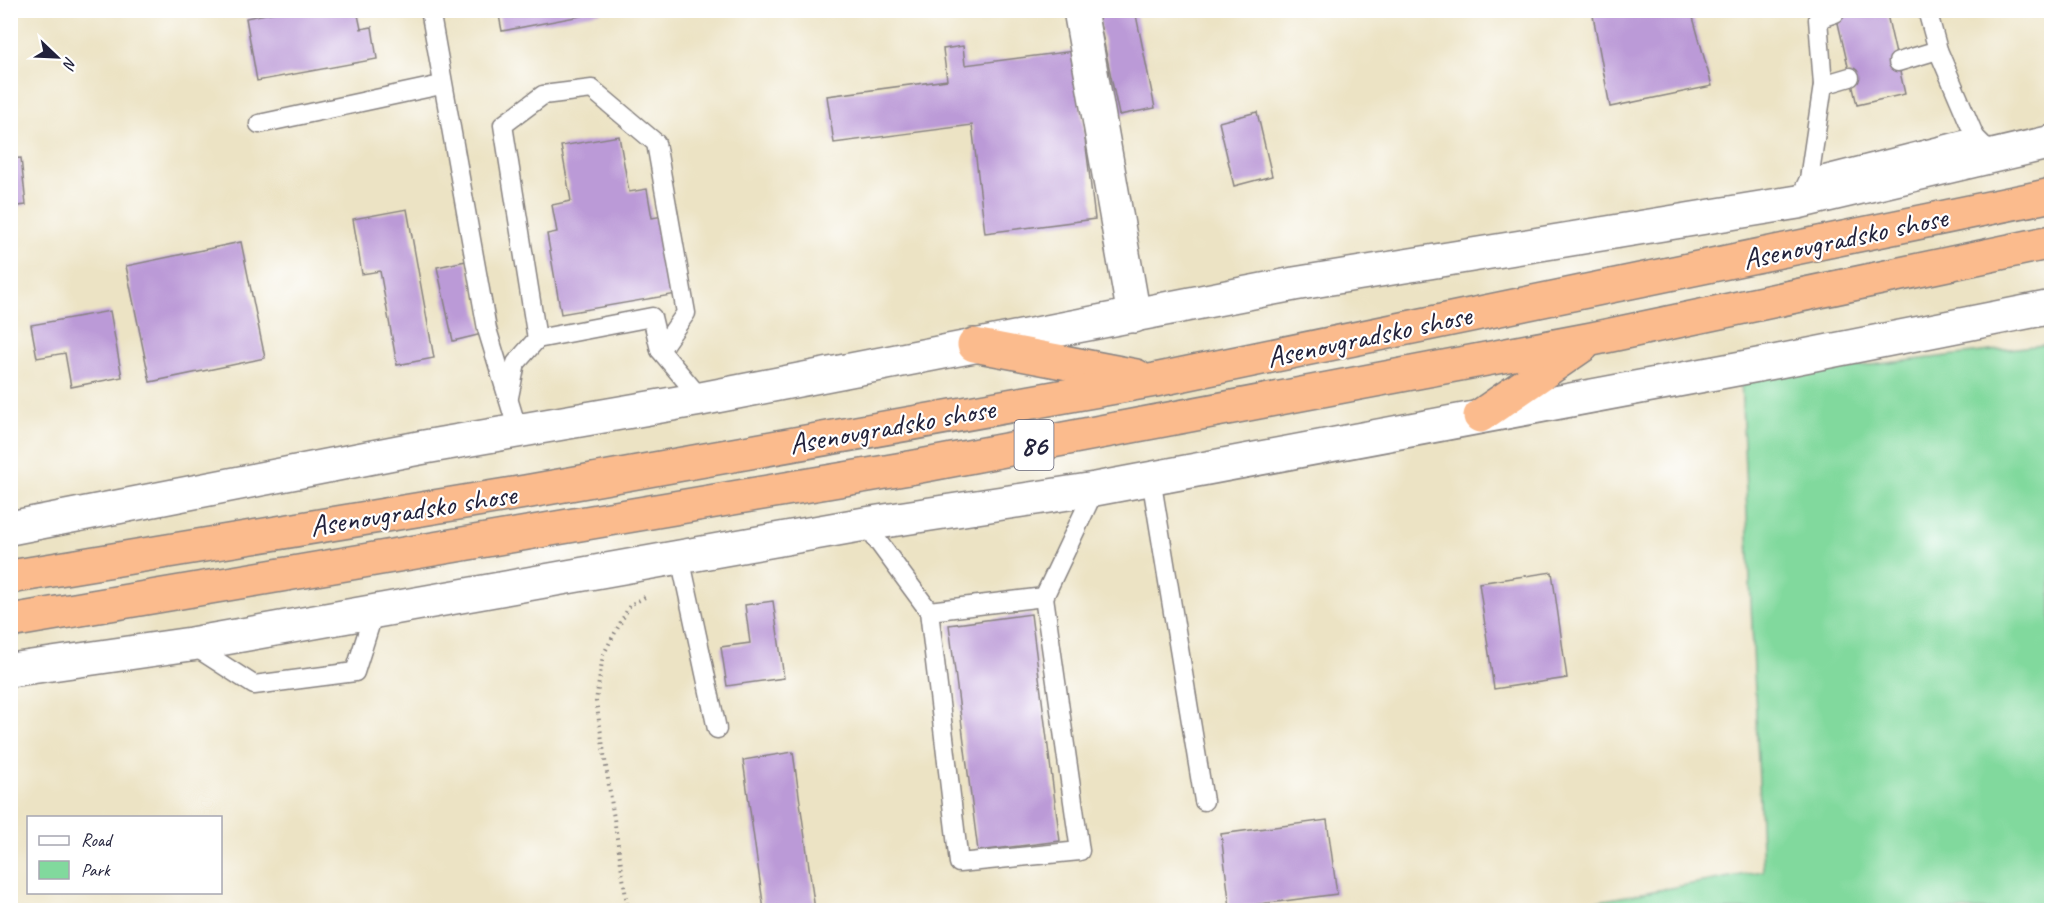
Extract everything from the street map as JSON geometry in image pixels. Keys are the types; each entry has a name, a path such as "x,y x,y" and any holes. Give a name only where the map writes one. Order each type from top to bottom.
{"highway":[{"name":"Asenovgradsko shose","path":"10,577 525,492 1155,380 2052,195"},
{"name":"Asenovgradsko shose","path":"10,621 915,467 1592,339 2052,242"},
{"path":"1480,416 1592,339"},
{"path":"974,345 1155,380"}],"street":[{"path":"1080,10 1134,316"},
{"path":"10,528 518,431 701,399 1294,284 1803,190 1984,146 2052,142"},
{"path":"10,670 191,644 374,612 682,567 865,524 1095,489 2052,307"}],"lane":[{"path":"430,10 441,86 487,329 518,431"},
{"path":"1927,10 1938,50 1984,146"},
{"path":"1803,190 1823,85 1818,19 1835,13"},
{"path":"1898,62 1938,50"},
{"path":"1823,85 1850,77"},
{"path":"259,124 441,86"},
{"path":"537,339 503,125 543,95 592,89 656,143 686,313 660,350"},
{"path":"509,397 516,363 537,339 652,317 660,350 701,399"},
{"path":"1151,478 1204,801"},
{"path":"865,524 929,610 959,863 1080,851 1044,597 1095,489"},
{"path":"682,567 717,729"},
{"path":"929,610 1044,597"},
{"path":"191,644 254,685 355,672 374,612"}],"path":[{"path":"628,910 596,701 603,656 630,605 682,567"}],"green space":[{"path":"2051,344 2051,910 1550,910 1763,871 1741,380"}],"building":[{"path":"286,10 357,10 361,29 372,27 377,59 257,81 246,18"},
{"path":"498,10 602,10 602,12 502,31"},
{"path":"1097,10 1135,10 1155,108 1119,115"},
{"path":"1592,10 1691,10 1712,86 1610,107"},
{"path":"1835,10 1886,10 1905,94 1857,105"},
{"path":"963,46 965,65 1074,51 1095,219 985,233 972,125 834,143 827,96 947,80 943,49"},
{"path":"1257,112 1272,176 1234,186 1219,122"},
{"path":"619,136 629,192 647,189 652,218 663,216 677,294 561,314 547,234 557,232 552,205 571,201 561,146"},
{"path":"21,158 26,205 10,207 10,159"},
{"path":"407,209 434,358 397,365 380,271 362,274 353,219"},
{"path":"241,242 265,358 150,382 126,266"},
{"path":"466,261 482,334 453,341 437,267"},
{"path":"110,311 122,377 71,387 65,353 37,358 31,325"},
{"path":"1552,572 1567,678 1494,689 1479,583"},
{"path":"773,601 784,678 727,686 721,647 750,643 745,605"},
{"path":"1031,614 1060,841 978,851 949,625"},
{"path":"793,752 815,910 764,910 743,760"},
{"path":"1327,820 1337,894 1230,908 1221,834"}]}
